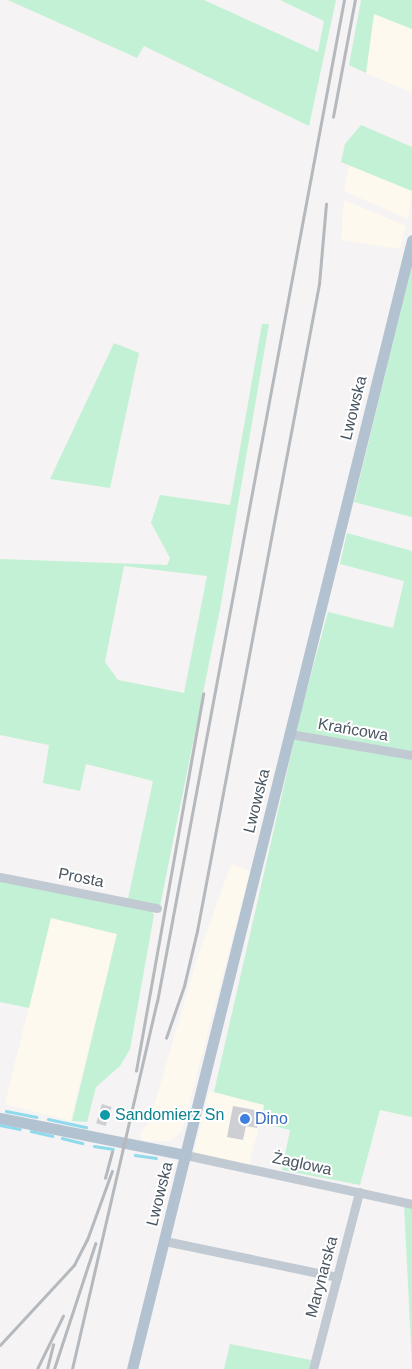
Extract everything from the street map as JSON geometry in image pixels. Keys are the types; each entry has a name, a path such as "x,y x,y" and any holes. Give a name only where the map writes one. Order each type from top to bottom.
{"main road":[{"name":"Lwowska","path":"132,1369 412,240"},
{"path":"0,1118 186,1155"}],"street":[{"name":"Krańcowa","path":"290,734 412,755"},
{"name":"Prosta","path":"0,876 157,908"},
{"name":"Żaglowa","path":"186,1155 412,1204"},
{"name":"Marynarska","path":"313,1369 359,1192"},
{"path":"165,1241 337,1277"}],"shaded area":[{"path":"374,14 412,29 412,93 366,73"},
{"path":"349,165 412,191 408,219 344,191"},
{"path":"344,200 406,226 400,249 341,240"},
{"path":"231,864 250,871 182,1131 171,1141 145,1141 139,1135 149,1123 196,962"},
{"path":"51,918 117,934 71,1121 5,1104"},
{"path":"209,1091 264,1105 249,1166 194,1152"}],"green space":[{"path":"8,0 204,0 318,52 324,21 280,0 336,0 309,126 144,46 137,58"},
{"path":"361,0 412,0 412,29 374,14 366,73 349,65"},
{"path":"361,125 412,147 412,191 341,162 345,144"},
{"path":"412,264 412,517 354,502"},
{"path":"262,324 269,324 220,609 160,906 128,899 153,781 86,764 80,791 43,783 49,745 0,735 0,559 167,565 170,558 151,523 160,495 230,505","holes":["124,566 207,576 184,693 118,680 105,662"]},
{"path":"114,343 139,353 110,488 50,479"},
{"path":"347,533 412,551 412,753 295,733 328,612 393,628 404,581 340,564"},
{"path":"295,737 412,758 412,1117 380,1110 360,1185 282,1170 290,1130 261,1123 264,1105 214,1092"},
{"path":"0,878 151,910 154,915 130,1049 120,1066 96,1087 87,1122 72,1121 117,934 51,918 29,1008 0,1002"},
{"path":"404,1205 412,1208 412,1366 411,1345"},
{"path":"230,1344 311,1360 309,1369 224,1369"}],"building":[{"name":"Sandomierz Sn","path":"102,1104 112,1107 106,1126 96,1123"},
{"name":"Dino","path":"233,1106 260,1111 257,1128 246,1126 243,1140 227,1137"}],"waterway":[{"path":"6,1111 36,1117"},
{"path":"48,1119 86,1127"},
{"path":"0,1125 20,1129"},
{"path":"31,1131 52,1136"},
{"path":"62,1138 82,1143"},
{"path":"94,1146 113,1149"},
{"path":"135,1155 156,1158"}],"railway":[{"path":"72,1369 157,1002 344,0"},
{"path":"333,117 355,0"},
{"path":"166,1038 184,986 197,931 319,284 326,204"},
{"path":"136,1071 203,694"},
{"path":"105,1178 112,1152"},
{"path":"0,1345 74,1265 87,1240 112,1171"},
{"path":"54,1369 95,1244"},
{"path":"37,1369 63,1316"},
{"path":"47,1369 53,1345"}],"place":[{"name":"Sandomierz Sn","path":"105,1115"},
{"name":"Dino","path":"245,1119"}]}
